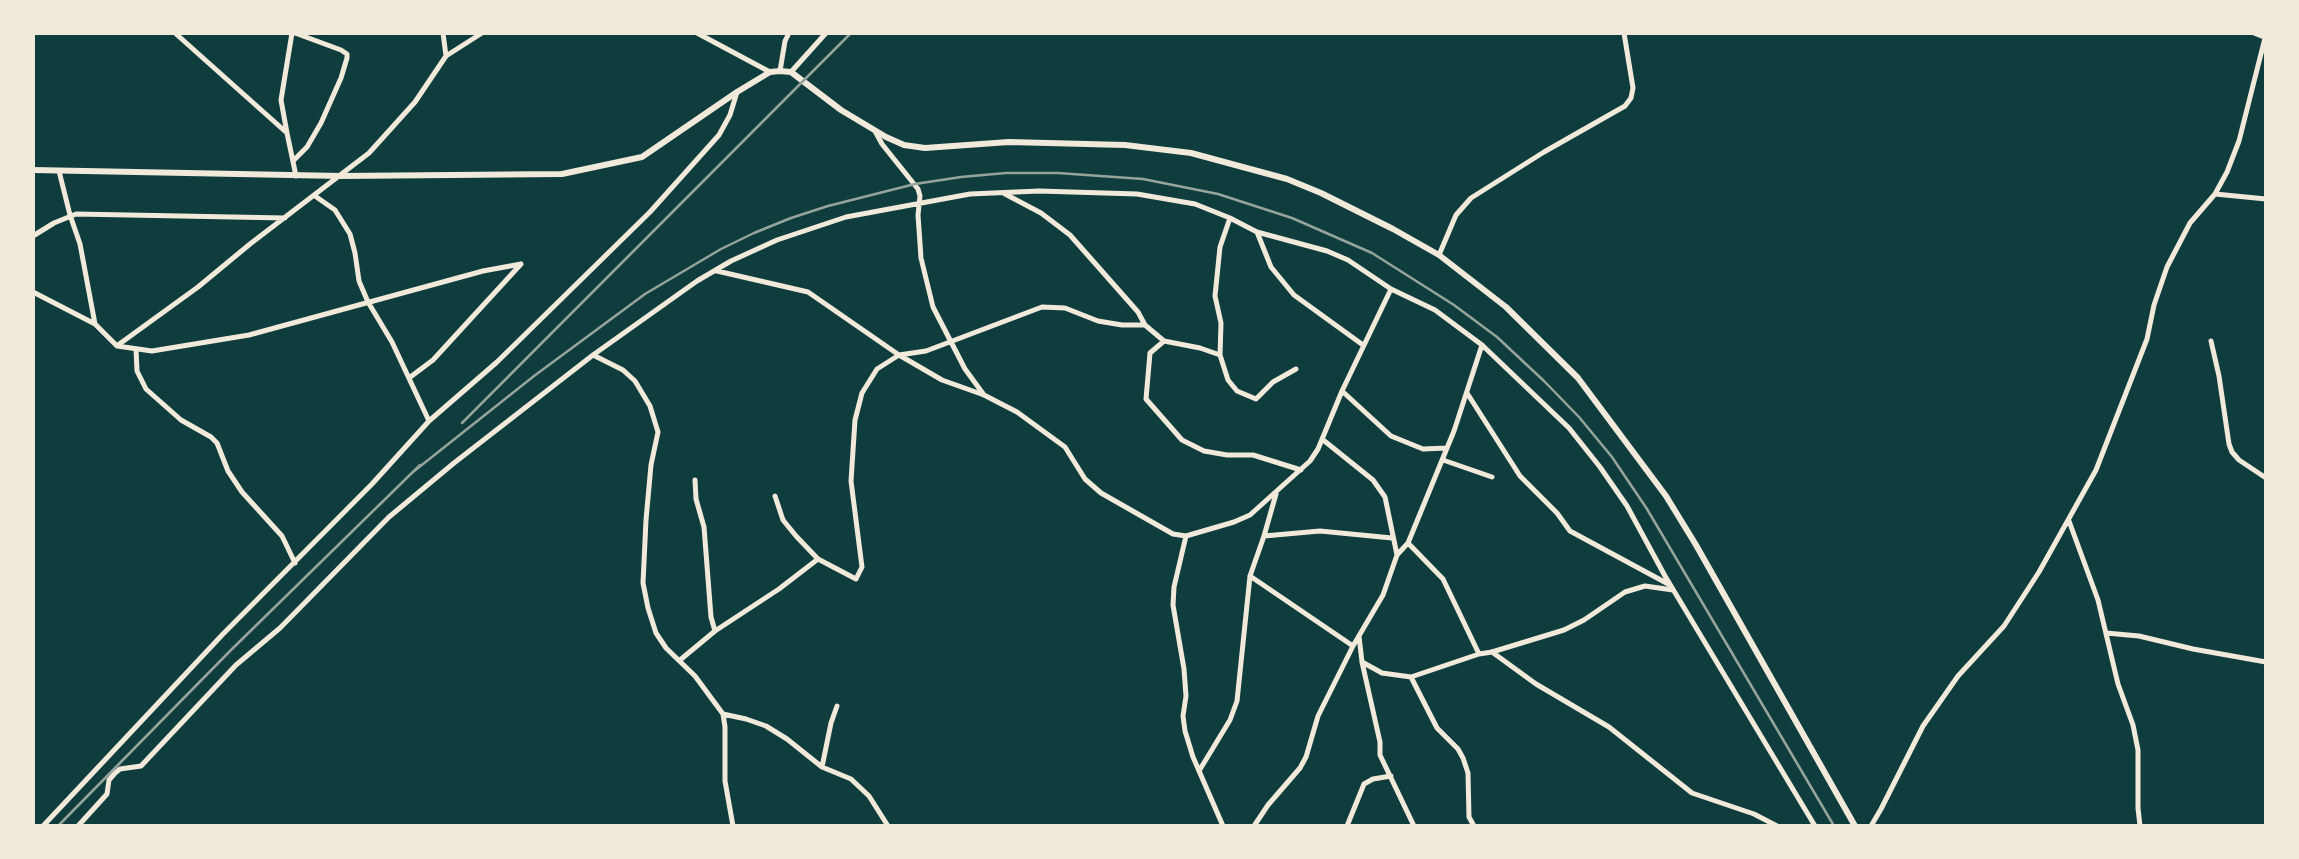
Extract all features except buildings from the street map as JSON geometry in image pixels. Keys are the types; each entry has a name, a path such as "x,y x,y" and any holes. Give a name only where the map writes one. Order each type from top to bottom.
{"street":[{"path":"175,33 287,133"},
{"path":"293,161 307,147 321,123 347,58 347,54 341,50 293,33 281,100 287,133 296,176"},
{"path":"443,33 446,56"},
{"path":"117,346 369,153 415,102 446,56 482,33"},
{"path":"697,33 770,72"},
{"path":"780,71 789,33"},
{"path":"791,72 826,33"},
{"path":"1439,255 1456,215 1471,198 1625,106 1631,98 1633,88 1624,33"},
{"path":"1871,826 1923,726 1958,676 2004,626 2039,572 2096,470 2147,339 2154,305 2167,267 2190,223 2215,194 2239,141 2265,36 2254,33"},
{"path":"33,170 296,176 562,174 642,157 737,92 770,72 780,71 791,72 841,110 904,145 925,148 1045,142 1125,145 1191,153 1287,179 1393,229 1439,255 1506,307 1578,379 1666,496 1855,826"},
{"path":"43,826 137,728 169,690 372,484 429,421 496,362 650,212 719,135 730,115 737,92"},
{"path":"874,130 915,184 920,197 921,258 933,307 965,369 984,395"},
{"path":"59,171 80,244 95,324"},
{"path":"78,826 107,794 109,780 115,773 120,769 141,766 236,665 280,628 389,517 475,446 593,355 688,288 715,271 777,240 846,217 970,194 1039,191 1137,194 1195,204 1257,232 1348,260 1391,289 1435,310 1482,345 1569,428 1600,467 1627,506 1672,587 1815,826"},
{"path":"1003,193 1041,213 1070,235 1138,312 1144,325 1164,341 1220,355"},
{"path":"2215,194 2266,198"},
{"path":"314,196 335,210 350,234 359,281 429,421"},
{"path":"33,236 70,215 84,214 285,218"},
{"path":"1230,218 1220,247 1215,278 1215,296 1221,323 1220,355 1228,380 1237,391 1256,399 1273,382 1296,369"},
{"path":"1257,232 1271,267 1294,295 1363,345"},
{"path":"33,292 95,324 117,346 152,351 249,335 521,264 433,360 409,378"},
{"path":"715,271 808,292 899,355 942,380 984,395 1017,412 1065,447 1085,479 1101,493 1173,534 1186,536 1250,516 1310,461 1391,289"},
{"path":"775,496 783,520 818,559 856,579 862,567 851,481 855,420 862,393 873,376 887,362 899,355 926,351 1042,306 1065,308 1098,321 1144,325"},
{"path":"1164,341 1150,353 1150,372 1145,393 1149,403 1182,440 1204,451 1227,455 1254,455 1301,470"},
{"path":"2211,341 2232,452 2239,460 2266,478"},
{"path":"1254,826 1306,757 1318,716 1353,646 1383,595 1397,555 1408,543 1443,460 1482,345"},
{"path":"136,349 137,371 146,389 181,420 217,443 228,471 242,492 282,536 295,563"},
{"path":"593,355 623,370 635,381 650,406 658,432 651,465 643,583 656,633 666,648 709,693 723,714 726,741 723,764 733,826"},
{"path":"1342,391 1391,436 1423,449 1447,449"},
{"path":"1467,393 1520,475 1557,513 1570,531 1672,587"},
{"path":"1322,439 1373,480 1385,497 1397,555"},
{"path":"1443,460 1492,477"},
{"path":"695,480 696,499 704,527 711,617 715,631"},
{"path":"1199,771 1230,720 1237,701 1250,576 1276,494"},
{"path":"2069,521 2098,600 2118,684 2133,725 2138,750 2140,826"},
{"path":"1264,536 1320,531 1392,538"},
{"path":"1186,536 1174,587 1173,606 1184,669 1186,696 1183,716 1185,731 1199,771 1223,826"},
{"path":"1408,543 1443,579 1479,654"},
{"path":"680,660 715,631 779,589 818,559"},
{"path":"1250,576 1353,646"},
{"path":"1362,662 1382,673 1411,677 1564,630 1625,592 1645,586 1672,587"},
{"path":"2106,633 2138,636 2266,662"},
{"path":"1359,636 1380,755 1414,826"},
{"path":"1492,652 1536,684 1609,727 1692,793 1754,814 1777,826"},
{"path":"1411,677 1437,728 1458,749 1463,758 1468,773 1469,817 1474,826"},
{"path":"822,767 837,706"},
{"path":"723,714 766,726 822,767 850,779 863,789 888,826"},
{"path":"1347,826 1364,784 1373,779 1391,776"}],"railway":[{"path":"462,423 851,33"},
{"path":"413,472 534,376 645,294 721,249 791,218 915,184 1006,173 1058,173 1143,179 1218,194 1292,218 1372,253 1454,305 1497,337 1544,381 1612,457 1647,509 1834,826"},
{"path":"58,826 231,650 420,465"}]}
